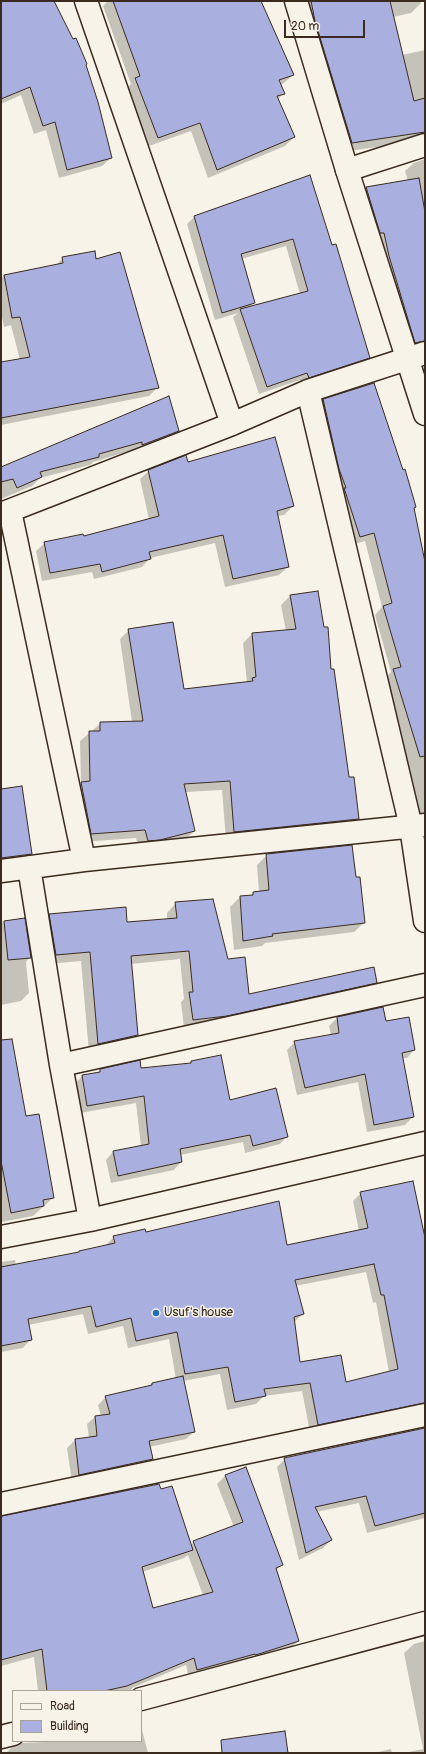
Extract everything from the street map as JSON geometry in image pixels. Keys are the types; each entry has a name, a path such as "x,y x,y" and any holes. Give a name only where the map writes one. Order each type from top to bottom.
{"street":[{"path":"86,1 232,424"},
{"path":"296,1 346,170 416,356 425,414"},
{"path":"346,170 425,145"},
{"path":"84,860 5,513 232,424 308,392 416,356"},
{"path":"308,392 418,826 425,921"},
{"path":"1,871 84,860 418,826"},
{"path":"30,867 60,1065 90,1220"},
{"path":"60,1065 425,986"},
{"path":"1,1237 90,1220 425,1143"},
{"path":"1,1504 425,1414"},
{"path":"142,1699 425,1623"},
{"path":"1,1737 12,1734"}],"building":[{"path":"1,1 54,1 73,39 76,38 87,64 86,65 98,102 112,158 67,170 55,122 43,126 30,87 1,99"},
{"path":"113,1 261,1 294,75 279,80 285,94 277,96 295,137 217,170 200,123 158,138 135,78 140,76"},
{"path":"311,1 390,1 414,101 425,98 425,132 352,143 315,21"},
{"path":"310,175 332,245 336,244 370,358 309,378 307,373 267,387 240,309 308,291 293,239 241,254 255,303 222,313 194,216"},
{"path":"419,178 425,212 425,341 415,343 389,256 384,233 380,233 366,187"},
{"path":"95,251 96,259 120,252 159,388 1,418 1,362 30,357 20,317 12,318 4,275 63,263 62,257"},
{"path":"374,383 403,470 405,469 416,507 414,508 425,562 425,756 420,757 393,669 401,667 383,606 392,603 374,533 360,537 344,488 346,488 339,469 323,399"},
{"path":"169,396 179,431 142,445 142,442 99,454 99,457 40,472 42,477 17,488 13,479 1,482 1,467"},
{"path":"275,437 294,506 277,511 289,567 233,579 223,535 149,552 151,559 102,572 100,564 50,573 44,542 83,534 84,536 159,516 148,470 186,455 188,462"},
{"path":"318,591 324,627 328,627 331,669 334,669 349,777 354,777 359,819 234,832 230,781 184,784 195,831 160,840 148,841 145,830 91,834 81,782 90,781 89,731 100,731 100,722 143,721 128,629 173,622 184,689 253,681 252,678 256,677 252,633 296,629 290,595"},
{"path":"22,786 32,854 1,858 1,789"},
{"path":"352,845 356,877 360,877 365,923 272,934 273,936 243,941 240,896 253,895 253,892 269,890 266,854"},
{"path":"213,899 228,959 245,957 249,994 374,967 377,983 227,1016 193,1020 189,992 193,992 189,951 131,956 138,1035 98,1044 90,952 56,955 49,914 126,907 127,922 177,918 175,902"},
{"path":"25,918 31,958 8,960 4,921"},
{"path":"383,1007 386,1021 409,1017 415,1050 402,1053 414,1117 374,1125 365,1074 305,1088 294,1041 339,1033 337,1017"},
{"path":"12,1039 26,1116 39,1114 54,1198 43,1200 44,1206 11,1213 1,1161 1,1040"},
{"path":"221,1055 230,1100 276,1088 288,1137 253,1146 250,1135 180,1149 182,1162 118,1176 113,1151 149,1144 144,1096 87,1106 82,1075 100,1072 100,1069 140,1060 141,1068 191,1063 191,1061"},
{"path":"413,1181 425,1238 425,1403 318,1425 310,1383 264,1389 266,1396 235,1402 228,1367 185,1374 177,1332 136,1341 131,1318 96,1327 91,1306 28,1319 32,1340 1,1346 1,1267 79,1252 115,1243 113,1236 145,1229 146,1232 279,1201 287,1245 368,1228 360,1192","holes":["374,1264 381,1295 384,1295 398,1369 346,1382 341,1355 300,1362 294,1317 304,1314 295,1280"]},
{"path":"183,1376 195,1432 149,1441 153,1459 79,1475 75,1439 97,1436 95,1416 110,1414 105,1396"},
{"path":"425,1428 425,1513 375,1526 366,1496 315,1507 332,1540 306,1553 284,1458"},
{"path":"246,1467 283,1565 276,1568 299,1641 259,1654 197,1670 194,1658 127,1686 109,1690 47,1690 42,1649 1,1660 1,1516 159,1484 161,1489 172,1486 193,1550 142,1567 153,1608 213,1592 193,1541 243,1522 225,1475"},
{"path":"285,1731 288,1753 222,1753 221,1740"}],"place":[{"name":"Usuf's house","path":"156,1313"}]}
